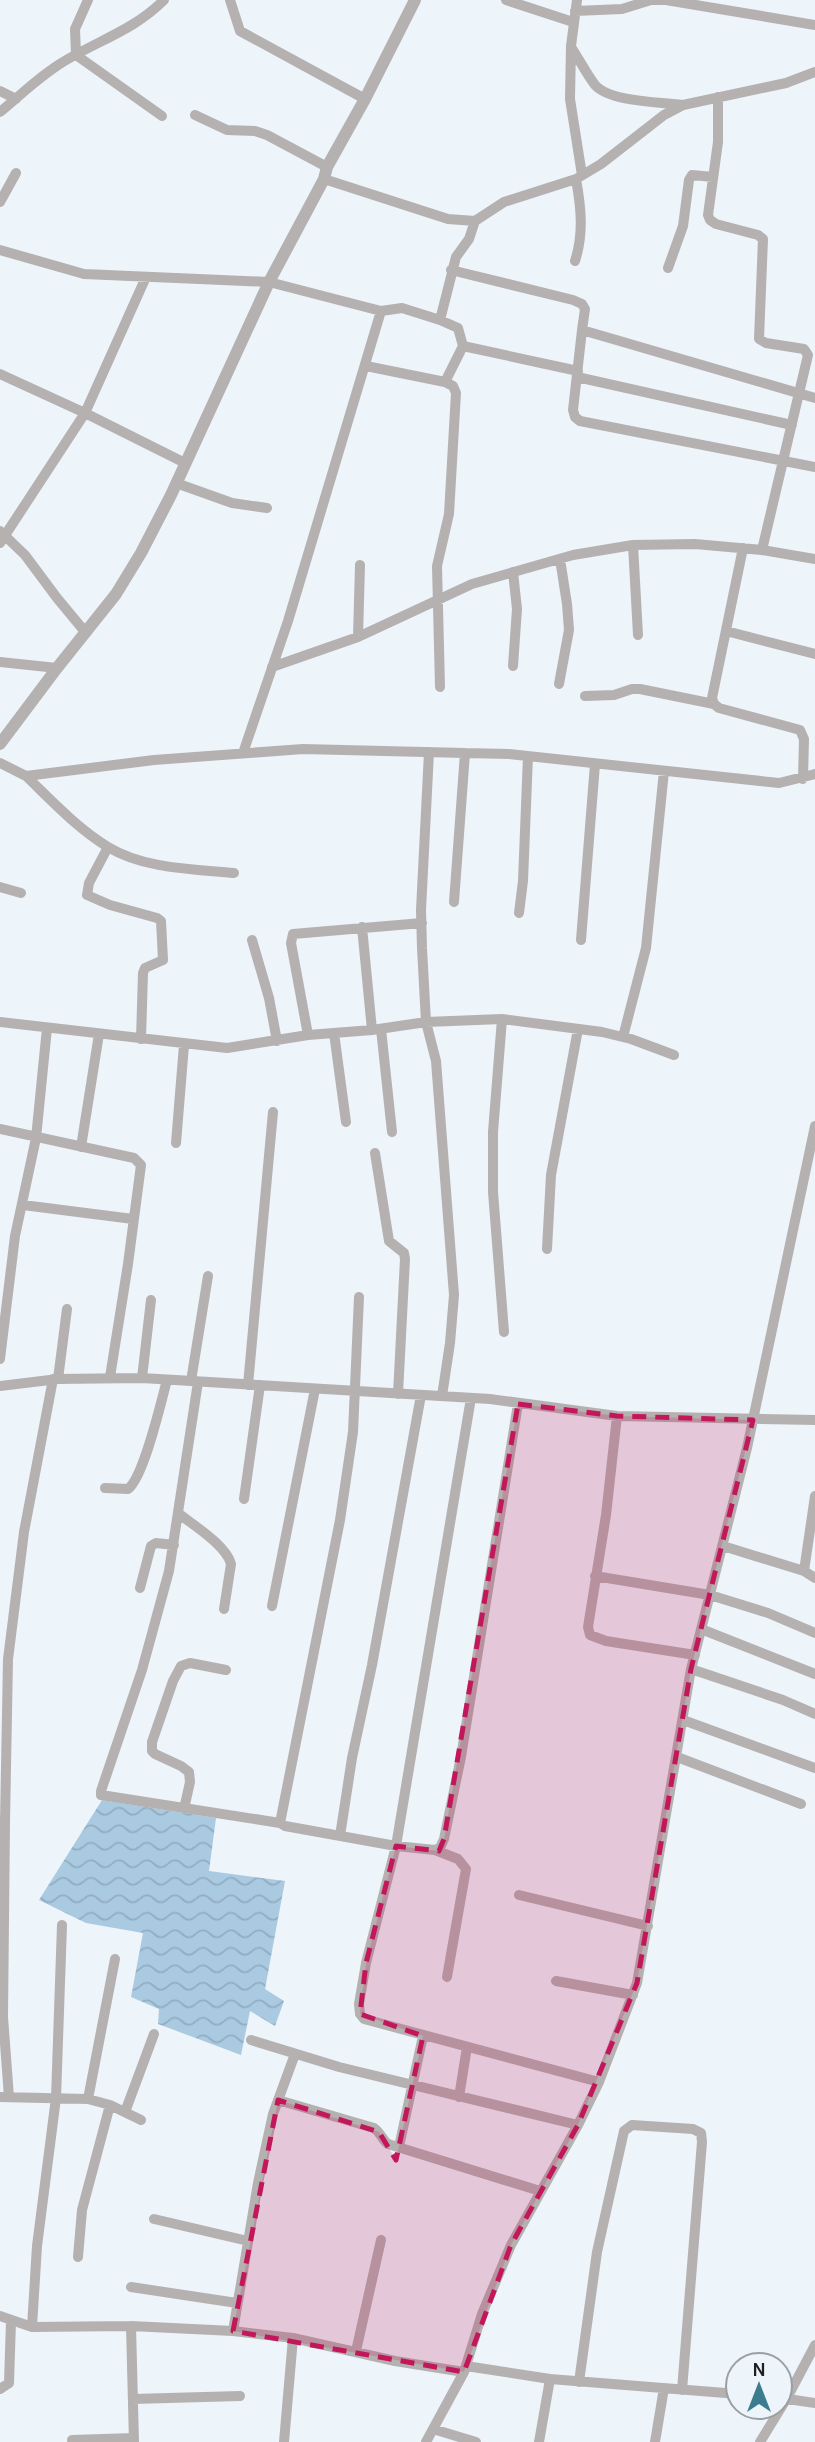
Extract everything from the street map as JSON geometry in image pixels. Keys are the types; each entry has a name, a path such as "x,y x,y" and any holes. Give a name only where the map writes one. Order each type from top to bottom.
{"street":[{"path":"76,55 75,29 88,0"},
{"path":"0,112 44,74 136,24 164,0"},
{"path":"230,0 240,30 365,99"},
{"path":"0,744 116,594 141,553 269,282 415,0"},
{"path":"506,0 573,22"},
{"path":"575,261 582,228 570,99 571,46 576,6 622,9 651,0 666,0 815,25"},
{"path":"571,46 596,86 603,91 628,98 684,105"},
{"path":"76,55 162,116"},
{"path":"195,115 227,130 255,131 267,135 326,173 448,219 475,221 505,202 579,177 601,164 664,114 684,105 786,83 815,72"},
{"path":"0,91 16,99"},
{"path":"718,97 718,142 708,206 710,220 758,235 763,240 759,339 765,343 807,351 762,550"},
{"path":"0,202 16,173"},
{"path":"668,268 683,226 689,180 692,175 698,174 713,177"},
{"path":"440,320 451,270 456,257 469,239 475,221"},
{"path":"1,252 85,274 269,282 381,311 402,308 458,328 463,346 445,382"},
{"path":"451,270 582,304 585,309 573,410 580,421 815,467"},
{"path":"86,633 26,555 2,536 86,413 146,277"},
{"path":"243,753 381,311"},
{"path":"582,330 815,398"},
{"path":"463,346 792,425"},
{"path":"366,366 445,382 453,386 456,393 449,514 437,566 440,687"},
{"path":"0,374 86,413 185,464"},
{"path":"176,483 232,503 267,508"},
{"path":"272,667 358,637 472,584 559,559 633,545 695,544 762,550 815,559"},
{"path":"633,545 638,635"},
{"path":"714,704 712,698 743,548"},
{"path":"559,559 569,630 559,684"},
{"path":"358,637 360,565"},
{"path":"513,572 517,609 513,666"},
{"path":"726,631 815,654"},
{"path":"0,662 57,668"},
{"path":"585,696 614,695 640,689 714,704 719,708 800,730 804,739 803,779"},
{"path":"26,776 154,760 303,750 528,757 779,783 815,774"},
{"path":"429,752 422,923 426,1022 436,1061 454,1295 442,1396"},
{"path":"454,902 465,753"},
{"path":"519,913 523,881 528,757"},
{"path":"0,763 26,776 77,824 108,847 167,867 233,873"},
{"path":"581,940 595,764"},
{"path":"623,1037 646,948 664,771"},
{"path":"108,847 89,883 88,895 161,921 163,960 145,968 143,973 141,1040"},
{"path":"0,887 21,893"},
{"path":"308,1035 290,937 299,932 422,923"},
{"path":"362,927 392,1132"},
{"path":"252,940 269,998 277,1041"},
{"path":"0,1023 227,1048 308,1035 426,1022 502,1019 623,1037 674,1055"},
{"path":"502,1019 493,1132 493,1192 504,1332"},
{"path":"0,1359 15,1236 36,1138 47,1028"},
{"path":"547,1249 551,1175 578,1029"},
{"path":"334,1033 346,1122"},
{"path":"81,1147 99,1034"},
{"path":"177,1143 184,1045"},
{"path":"248,1385 273,1112"},
{"path":"426,2442 465,2369 482,2314 511,2245 599,2082 637,1983 691,1669 753,1420 815,1126"},
{"path":"0,1129 138,1161 140,1172 110,1377"},
{"path":"375,1153 389,1241 404,1253 405,1259 398,1394"},
{"path":"23,1205 133,1219"},
{"path":"208,1276 173,1545 158,1617 101,1796 280,1823 396,1846 435,1850 458,1859 466,1868 447,1977"},
{"path":"280,1823 340,1520 353,1432 359,1297"},
{"path":"142,1378 151,1300"},
{"path":"67,1309 24,1532 4,1658 2,1821 5,2097 89,2099 110,2105 141,2120"},
{"path":"0,1386 55,1379 142,1378 471,1398 617,1416 815,1420"},
{"path":"105,1488 128,1489 134,1483 167,1380"},
{"path":"244,1499 260,1385"},
{"path":"272,1606 315,1389"},
{"path":"340,1836 352,1758 372,1665 421,1395"},
{"path":"471,1398 396,1846 366,1963 359,2004 360,2014 364,2019 423,2036 599,2082"},
{"path":"435,1850 440,1848 444,1839 461,1757 518,1404"},
{"path":"617,1416 606,1515 588,1619 590,1635 606,1641 695,1655"},
{"path":"804,1571 815,1496"},
{"path":"178,1513 223,1549 230,1559 224,1609"},
{"path":"140,1588 151,1546 156,1543 173,1545"},
{"path":"723,1546 804,1571 815,1578"},
{"path":"595,1576 710,1595 768,1613 815,1633"},
{"path":"701,1629 815,1674"},
{"path":"184,1808 190,1782 189,1772 155,1754 152,1751 152,1742 173,1681 181,1666 190,1663 226,1670"},
{"path":"691,1669 783,1700 815,1714"},
{"path":"683,1720 815,1768"},
{"path":"677,1757 801,1804"},
{"path":"519,1895 648,1926"},
{"path":"33,2327 37,2246 55,2098 62,1925"},
{"path":"89,2099 114,1959"},
{"path":"556,1981 633,1995"},
{"path":"125,2112 154,2034"},
{"path":"399,2147 423,2036"},
{"path":"251,2040 412,2086 578,2125"},
{"path":"458,2097 467,2047"},
{"path":"233,2331 258,2183 273,2114 295,2053"},
{"path":"278,2100 374,2128 384,2141 399,2147 540,2191"},
{"path":"78,2257 82,2210 110,2105"},
{"path":"579,2382 597,2252 624,2131 632,2125 693,2129 701,2133 702,2142 682,2390"},
{"path":"154,2219 248,2241"},
{"path":"356,2351 381,2239"},
{"path":"131,2287 237,2303"},
{"path":"0,2316 33,2327 131,2326 292,2337 356,2351 465,2369 724,2394"},
{"path":"0,2389 9,2383 11,2321"},
{"path":"72,2440 134,2440 131,2326"},
{"path":"284,2442 292,2337"},
{"path":"794,2380 815,2345"},
{"path":"539,2442 550,2379"},
{"path":"655,2442 664,2388"},
{"path":"133,2399 240,2396"},
{"path":"794,2400 815,2403"},
{"path":"760,2442 771,2421"},
{"path":"433,2430 476,2442"}],"highlighted area":[{"path":"518,1404 617,1416 753,1420 691,1669 637,1983 578,2125 511,2245 464,2372 233,2331 278,2100 379,2132 396,2160 423,2036 360,2014 366,1963 396,1846 439,1851 444,1839"}],"water":[{"path":"102,1800 216,1818 209,1871 285,1881 265,1989 284,2001 275,2026 250,2011 241,2055 158,2024 159,2009 131,1997 143,1933 86,1923 39,1900"}]}
